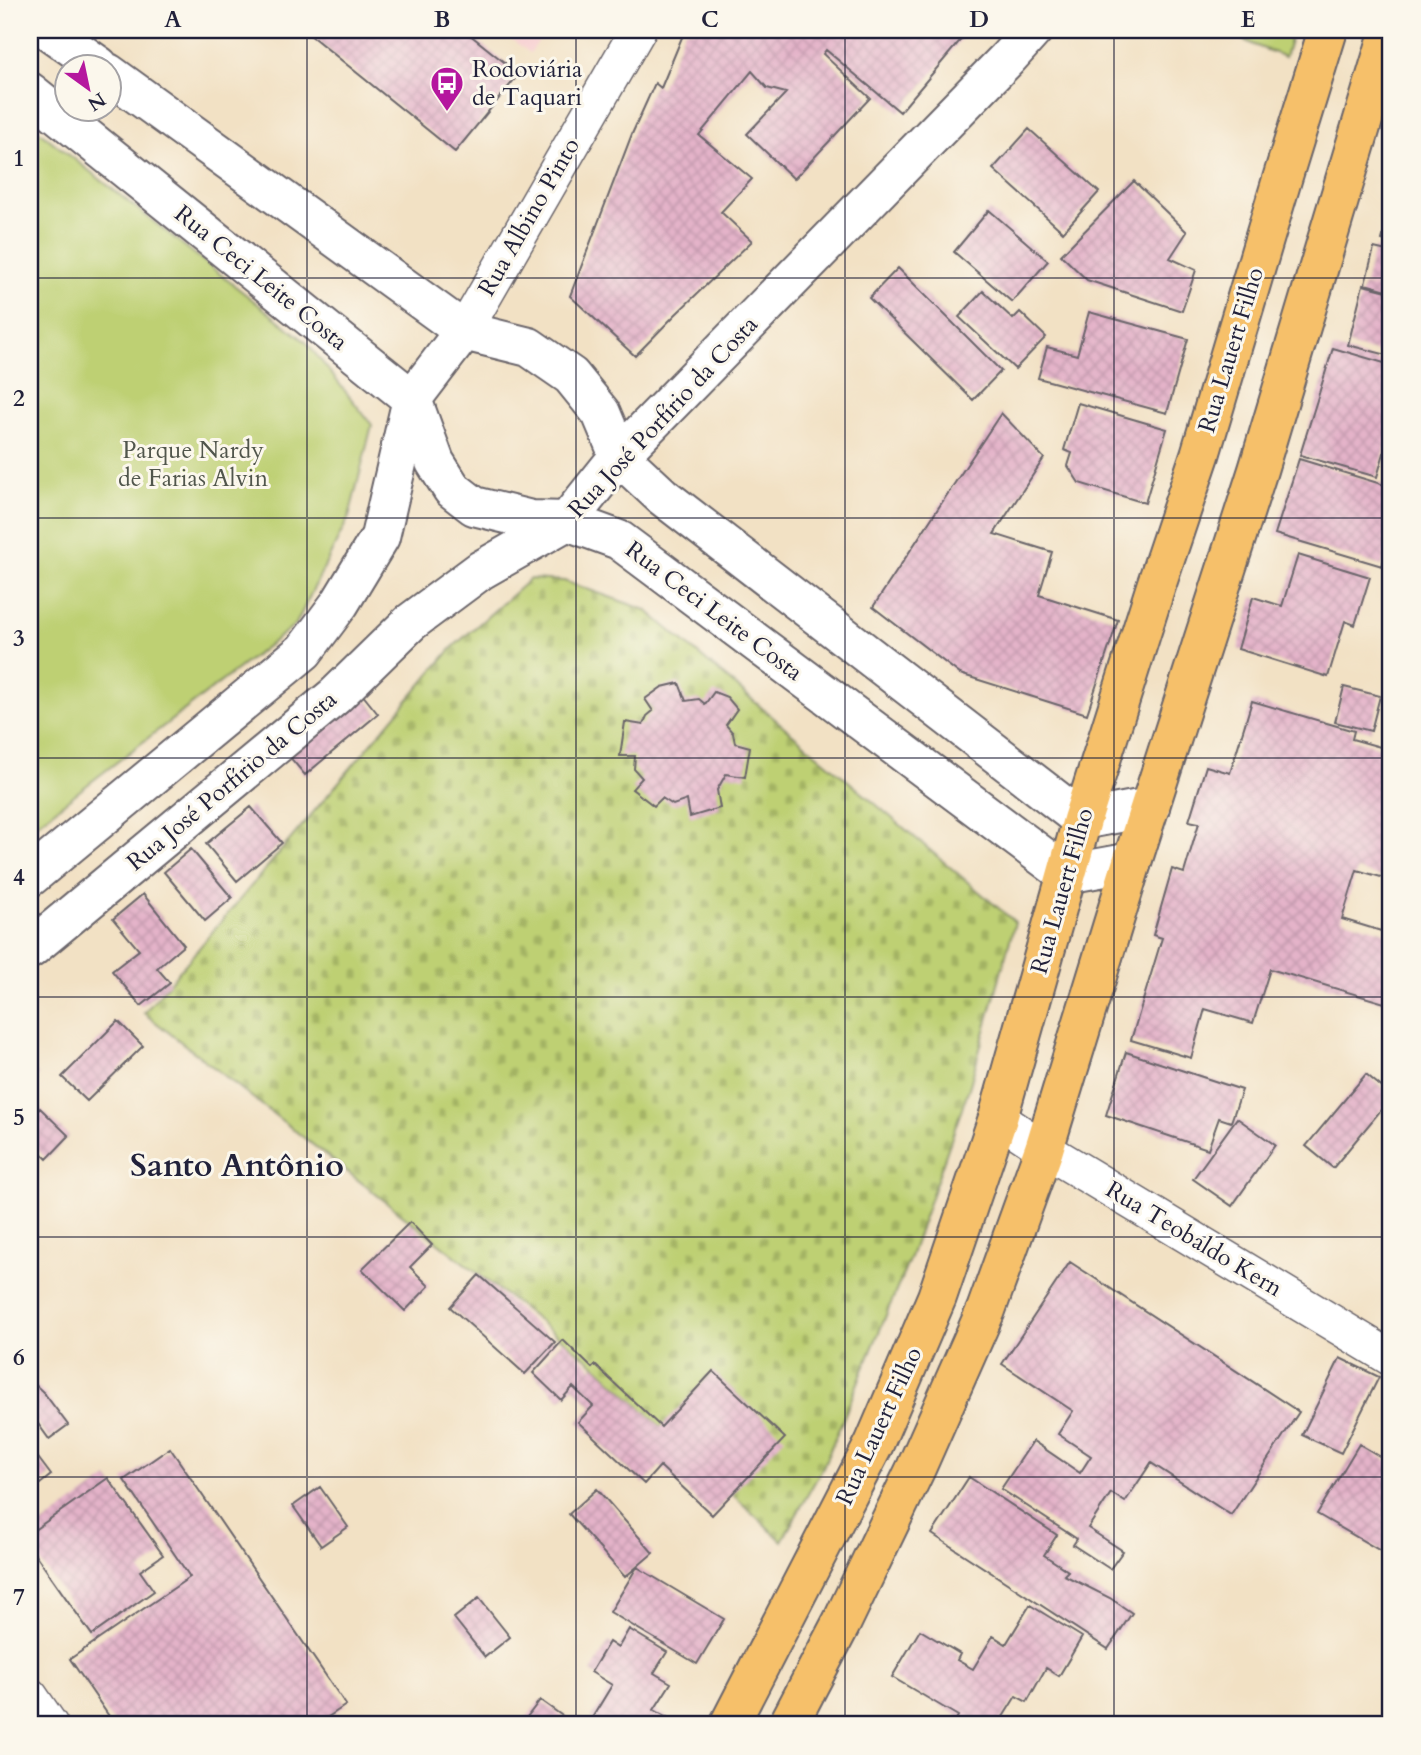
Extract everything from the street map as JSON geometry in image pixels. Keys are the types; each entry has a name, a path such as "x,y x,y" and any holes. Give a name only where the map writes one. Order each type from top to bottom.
{"main road":[{"name":"Rua Lauert Filho","path":"729,1725 874,1444 937,1297 998,1118 1082,820 1200,455 1328,30"},
{"name":"Rua Lauert Filho","path":"788,1725 842,1622 916,1468 986,1310 1044,1149 1132,862 1258,470 1390,30"},
{"path":"1156,586 1213,609"}],"street":[{"path":"48,30 79,52"},
{"name":"Rua Albino Pinto","path":"412,399 464,331 638,30"},
{"name":"Rua José Porfírio da Costa","path":"30,949 335,696 411,622 481,570 567,522 619,456 1033,30"},
{"path":"122,84 464,331 529,347 571,376 601,413 619,456 662,496 1082,820 1150,807"},
{"name":"Rua Ceci Leite Costa","path":"30,92 412,399 435,462 452,489 474,506 531,520 567,522 619,540 1066,874"},
{"path":"30,877 304,651 340,603 380,537 412,399"},
{"path":"1066,874 1132,862"},
{"name":"Rua Teobaldo Kern","path":"998,1118 1044,1149 1391,1358"},
{"path":"30,1696 50,1725"}],"shaded area":[{"path":"499,30 547,30 530,53"}],"green space":[{"path":"1225,30 1293,30 1285,57"},
{"name":"Parque Nardy de Farias Alvin","path":"30,124 306,342 372,425 349,517 296,624 30,829"},
{"path":"530,579 564,581 646,610 1015,922 970,1085 909,1260 823,1467 782,1541 595,1365 144,1013 452,648"}],"building":[{"name":"Rodoviária de Taquari","path":"304,30 464,30 519,74 455,152"},
{"path":"685,30 969,30 900,112 826,50 823,54 870,98 794,179 747,134 786,93 767,88 752,71 699,135 752,179 721,212 752,241 635,356 570,296 632,134 655,83 661,88"},
{"path":"1029,129 1099,192 1063,232 993,169"},
{"path":"1134,181 1187,232 1170,258 1196,270 1182,311 1087,280 1061,255"},
{"path":"989,210 1048,261 1012,302 954,252"},
{"path":"1391,211 1391,242 1382,240"},
{"path":"1374,248 1391,252 1391,291 1365,284"},
{"path":"898,268 1001,371 973,400 869,298"},
{"path":"1363,285 1391,292 1391,356 1348,345"},
{"path":"983,291 1013,319 1020,312 1046,337 1015,369 959,317"},
{"path":"1089,312 1188,339 1167,413 1038,378 1047,347 1077,355"},
{"path":"1333,348 1391,365 1391,429 1377,477 1300,455"},
{"path":"1078,403 1167,429 1145,503 1079,483 1068,466 1072,453 1064,450"},
{"path":"1001,413 1044,458 994,534 1052,552 1039,595 1118,620 1087,714 960,674 873,607"},
{"path":"1299,459 1391,487 1391,536 1382,566 1275,534"},
{"path":"1298,555 1370,577 1355,625 1345,621 1328,677 1238,649 1253,597 1282,606"},
{"path":"679,683 686,701 699,699 705,704 714,692 727,697 737,709 726,725 733,733 735,743 750,747 745,777 726,774 717,790 720,808 690,817 687,800 673,805 662,798 654,806 632,789 642,778 634,769 635,756 620,756 625,722 643,725 653,711 645,699 662,687"},
{"path":"1344,687 1380,696 1371,731 1335,722"},
{"path":"362,694 378,714 305,775 288,755"},
{"path":"1252,701 1354,731 1352,739 1391,750 1391,880 1357,870 1342,919 1391,934 1391,1005 1270,969 1253,1023 1205,1009 1191,1058 1131,1040 1162,938 1153,935 1172,869 1184,873 1199,823 1189,821 1206,766 1230,773"},
{"path":"251,807 282,843 237,881 206,844"},
{"path":"191,849 232,898 205,921 164,872"},
{"path":"143,894 184,945 157,968 170,983 141,1006 112,971 139,950 113,919"},
{"path":"118,1021 143,1046 87,1101 62,1077"},
{"path":"1126,1052 1242,1090 1231,1122 1219,1118 1208,1149 1106,1115"},
{"path":"30,1065 39,1076 30,1083"},
{"path":"1366,1074 1391,1095 1391,1098 1333,1168 1306,1146"},
{"path":"40,1108 69,1136 47,1159 30,1142 30,1119"},
{"path":"1237,1118 1275,1145 1232,1206 1193,1179"},
{"path":"410,1222 432,1245 410,1267 429,1286 405,1311 362,1269"},
{"path":"1070,1262 1299,1412 1231,1515 1151,1463 1125,1502 1111,1493 1088,1528 1123,1551 1110,1569 1073,1545 1077,1539 1001,1489 1033,1441 1080,1473 1091,1456 1058,1434 1073,1411 1002,1364"},
{"path":"479,1275 555,1342 525,1374 450,1307"},
{"path":"563,1340 592,1368 595,1365 661,1427 713,1371 785,1438 712,1515 660,1466 644,1484 578,1422 593,1406 573,1387 561,1400 533,1373"},
{"path":"1340,1358 1379,1377 1341,1453 1302,1435"},
{"path":"30,1380 44,1393 68,1425 49,1439 36,1421 30,1426"},
{"path":"1359,1444 1391,1463 1391,1545 1386,1554 1317,1514"},
{"path":"30,1447 51,1475 30,1492"},
{"path":"170,1448 346,1705 316,1725 115,1725 70,1659 190,1577 124,1480"},
{"path":"969,1477 1057,1535 1044,1555 1068,1571 1064,1575 1110,1598 1132,1613 1108,1649 932,1534"},
{"path":"108,1478 163,1555 140,1571 154,1591 92,1635 30,1547 30,1533"},
{"path":"320,1487 348,1527 321,1546 293,1506"},
{"path":"597,1489 653,1553 625,1577 569,1514"},
{"path":"637,1567 724,1619 697,1664 610,1612"},
{"path":"479,1598 510,1637 485,1657 454,1618"},
{"path":"1030,1605 1082,1637 1059,1676 1046,1668 1027,1702 1016,1696 998,1725 953,1725 958,1716 892,1677 920,1630 960,1654 957,1660 973,1669 993,1636 1006,1644"},
{"path":"629,1629 667,1652 654,1673 671,1683 654,1710 667,1717 662,1725 604,1725 592,1718 612,1685 591,1672 609,1642 618,1648"},
{"path":"540,1700 575,1725 521,1725"}],"place":[{"name":"Rodoviária de Taquari","path":"447,113"}],"district":[{"name":"Santo Antônio","path":"237,1166"}]}
